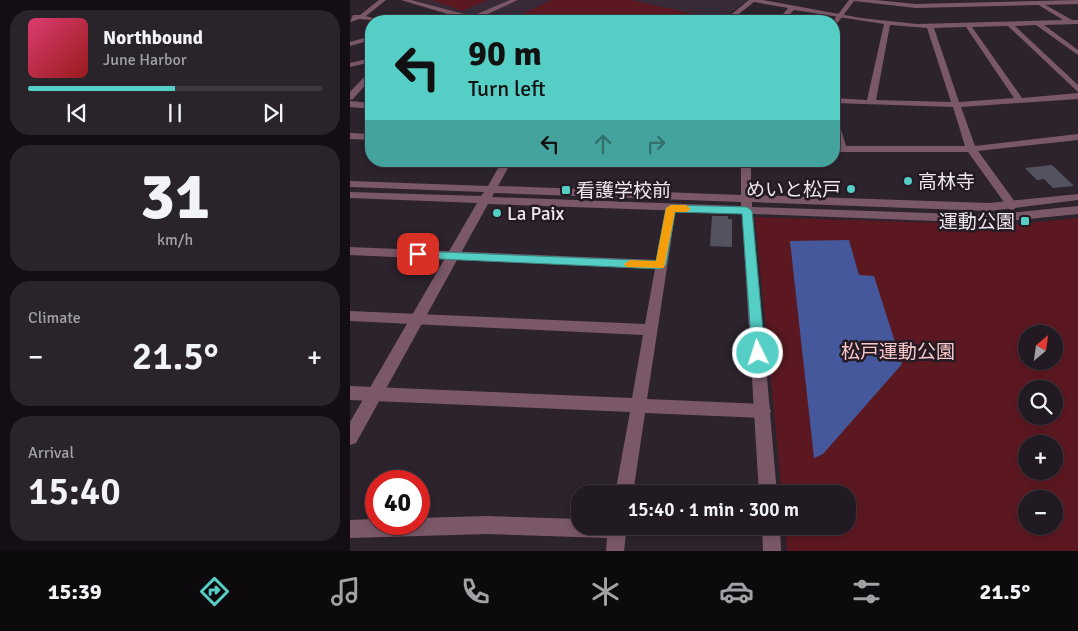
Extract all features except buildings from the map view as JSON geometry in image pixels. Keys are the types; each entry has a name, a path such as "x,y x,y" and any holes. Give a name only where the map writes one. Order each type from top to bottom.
{"street":[{"path":"350,20 362,16 383,0"},
{"path":"404,0 454,15"},
{"path":"481,15 515,0"},
{"path":"734,15 753,0 834,15"},
{"path":"852,0 840,16 888,24 930,27 1078,22"},
{"path":"858,0 916,6 984,2 1040,4 1078,2"},
{"path":"1040,4 1078,28"},
{"path":"786,15 793,8"},
{"path":"350,16 365,17"},
{"path":"871,102 888,24"},
{"path":"1010,24 1078,90"},
{"path":"1039,24 1078,54"},
{"path":"968,26 1020,100"},
{"path":"930,27 971,150 1013,206"},
{"path":"350,44 365,40"},
{"path":"350,65 365,61"},
{"path":"350,97 365,82"},
{"path":"350,87 360,87"},
{"path":"840,101 955,105 1078,96"},
{"path":"350,104 365,105"},
{"path":"350,136 365,136"},
{"path":"840,149 971,150 1078,138"},
{"path":"350,437 504,167"},
{"path":"746,167 747,205 767,485"},
{"path":"350,184 666,204 1013,206 1078,196"},
{"path":"350,195 488,194"},
{"path":"625,485 660,265 666,204"},
{"path":"747,205 987,219 1078,210"},
{"path":"350,251 660,265"},
{"path":"350,316 650,330"},
{"path":"350,393 638,404 763,411"},
{"path":"350,529 487,525 571,526"},
{"path":"615,551 617,535"},
{"path":"771,535 772,551"}],"shaded area":[{"path":"412,0 511,0 474,15"},
{"path":"519,0 748,0 727,15 485,15"}],"green space":[{"path":"431,0 488,0 462,11"},
{"path":"552,0 631,0 698,15 520,15"},
{"name":"松戸運動公園","path":"755,217 1009,225 1078,218 1078,551 787,551 786,535 856,535 856,485 781,485"}],"water":[{"path":"849,240 859,275 874,276 902,364 823,454 814,458 790,241"}],"slow traffic":[{"path":"630,264 660,265 671,208 686,209"}],"place":[{"name":"高林寺","path":"908,181"},
{"name":"めいと松戸","path":"851,189"},
{"name":"看護学校前","path":"566,190"},
{"name":"La Paix","path":"497,213"},
{"name":"運動公園","path":"1025,221"}],"route":[{"path":"418,254 660,265 671,208 747,211 758,353"}]}
